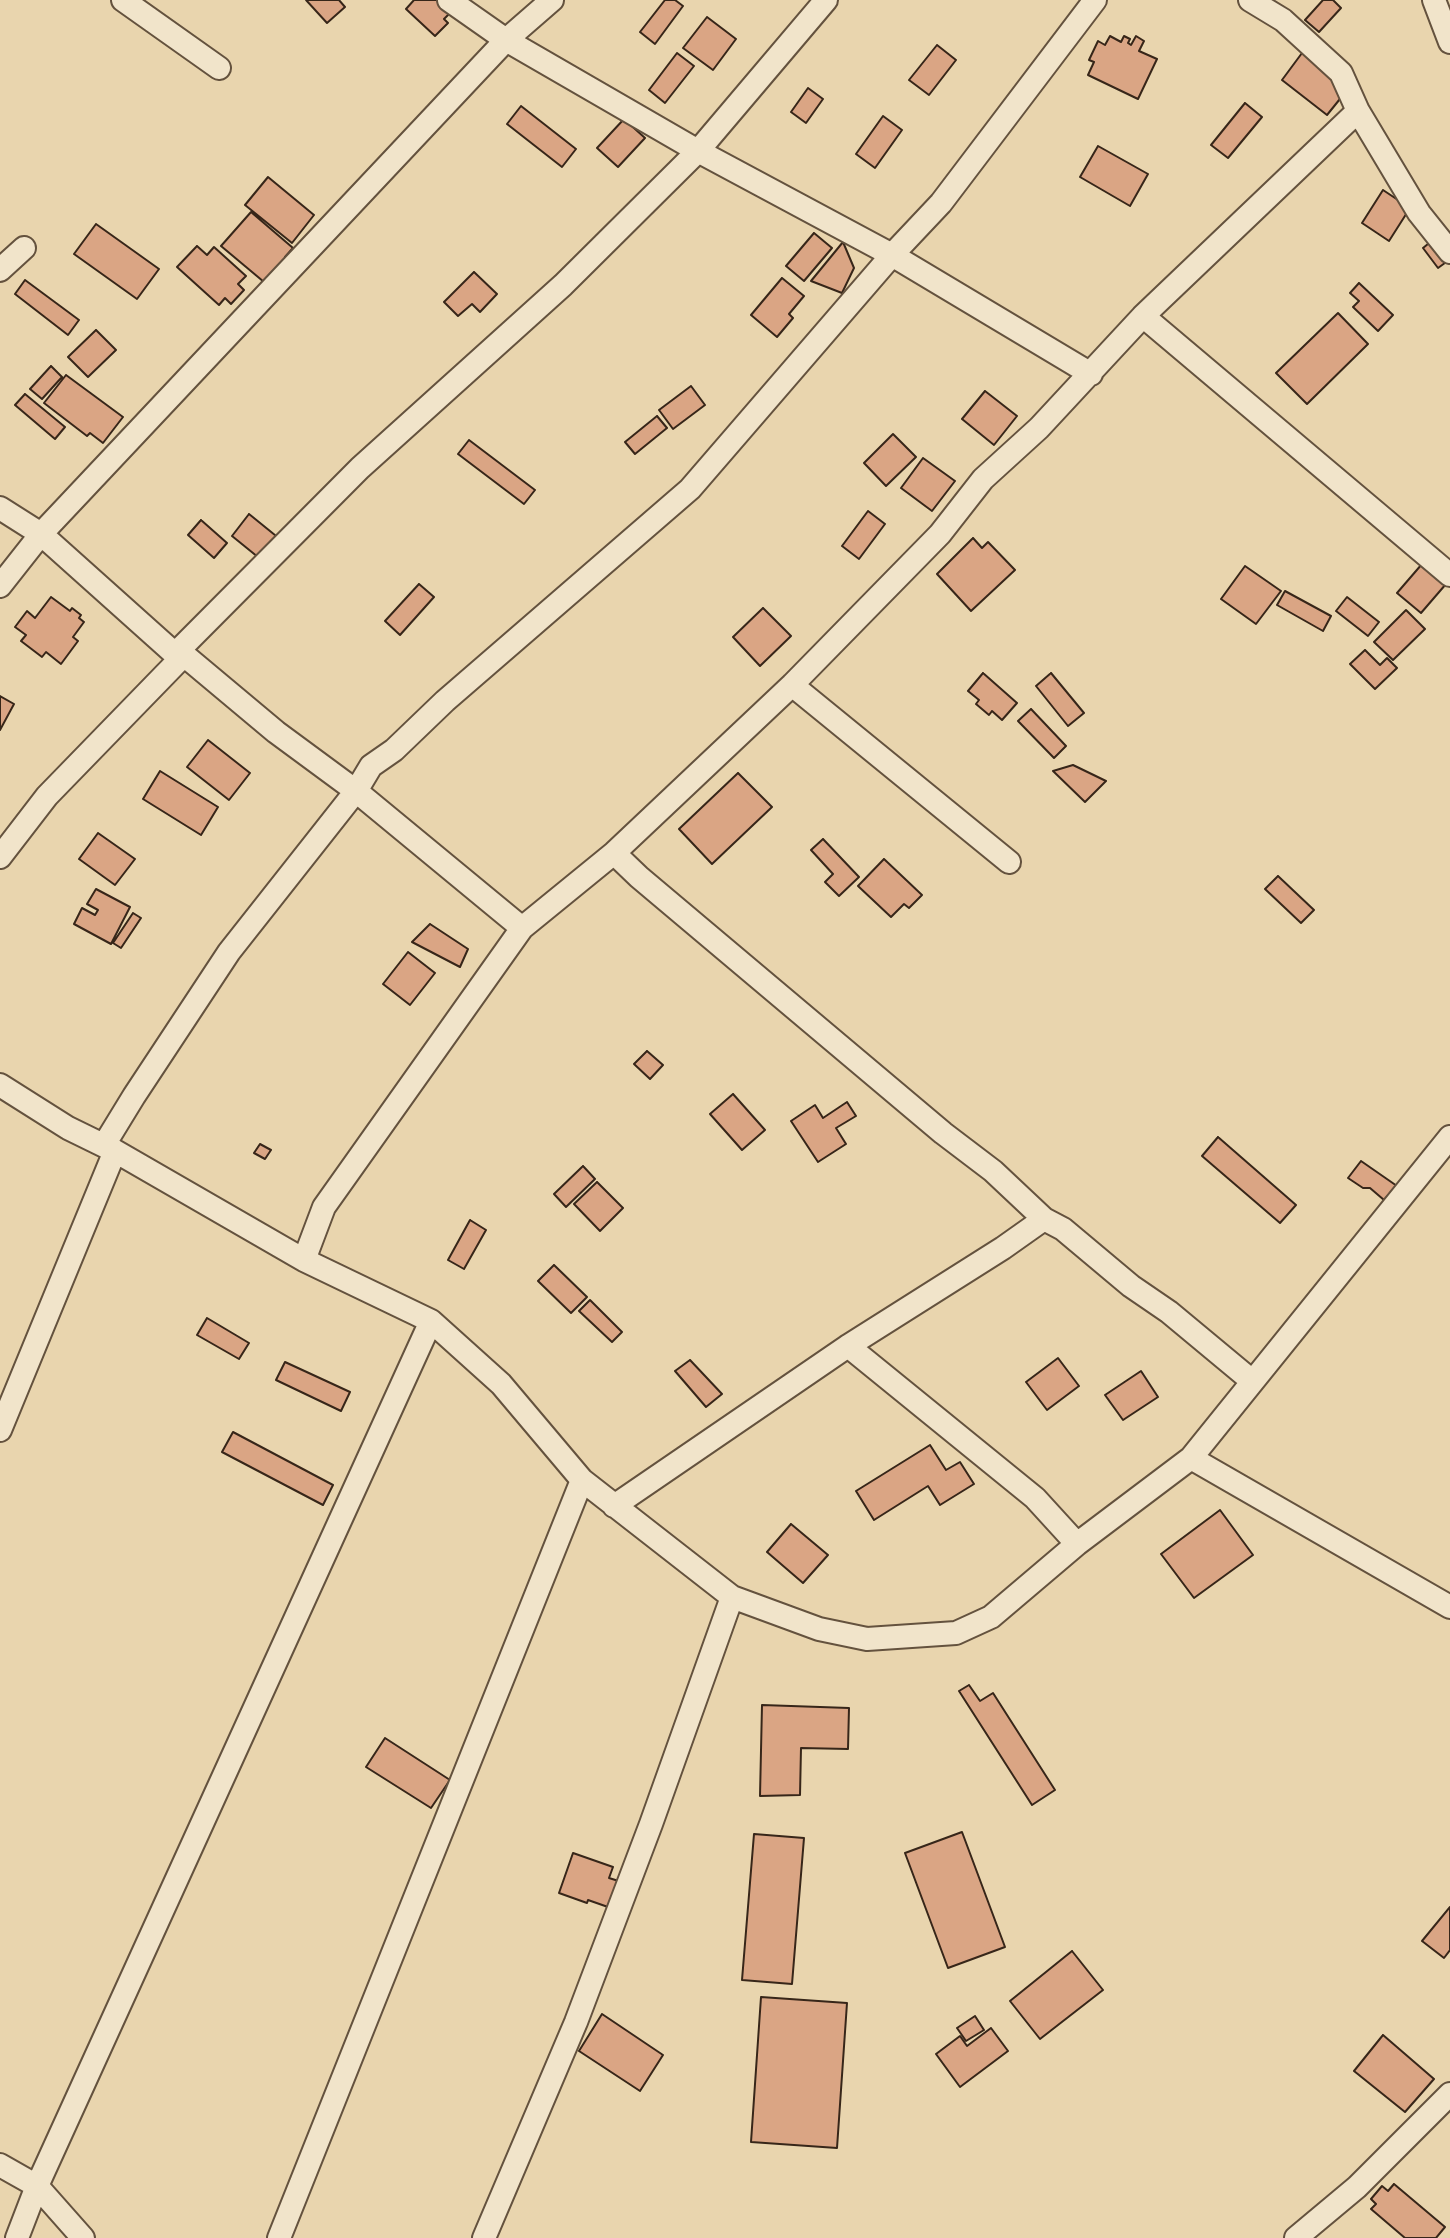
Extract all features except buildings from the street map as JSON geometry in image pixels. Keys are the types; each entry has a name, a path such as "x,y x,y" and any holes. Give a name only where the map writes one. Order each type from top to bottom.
{"street":[{"path":"123,0 219,68"},
{"path":"449,0 506,40 698,151 892,255 1091,374"},
{"path":"0,586 41,534 506,40 552,0"},
{"path":"0,857 47,796 360,468 563,285 698,151 826,0"},
{"path":"0,1430 110,1148 134,1096 229,952 356,791 371,766 394,750 445,701 690,489 892,255 941,203 1095,0"},
{"path":"1250,0 1283,20 1341,73 1358,111 1419,213 1450,252"},
{"path":"1434,0 1450,42"},
{"path":"304,1260 324,1207 522,928 614,853 792,685 940,534 983,479 1039,428 1143,316 1358,111"},
{"path":"0,270 24,248"},
{"path":"1143,316 1450,575"},
{"path":"0,508 41,534 180,654 276,732 356,791 522,928"},
{"path":"792,685 1009,862"},
{"path":"614,853 943,1133 974,1155 1044,1219 1063,1229 1252,1381"},
{"path":"0,1085 68,1128 110,1148 304,1260 431,1321 501,1384 582,1480 732,1597 819,1629 867,1639 956,1633 991,1617 1077,1544 1191,1458 1450,1137"},
{"path":"614,1506 848,1346 1044,1219"},
{"path":"17,2238 37,2186 431,1321"},
{"path":"848,1346 1035,1498 1077,1544"},
{"path":"1191,1458 1450,1607"},
{"path":"279,2238 582,1480"},
{"path":"484,2238 576,2022 732,1597"},
{"path":"1296,2238 1357,2187 1450,2094"},
{"path":"0,2165 37,2186 83,2238"}]}
